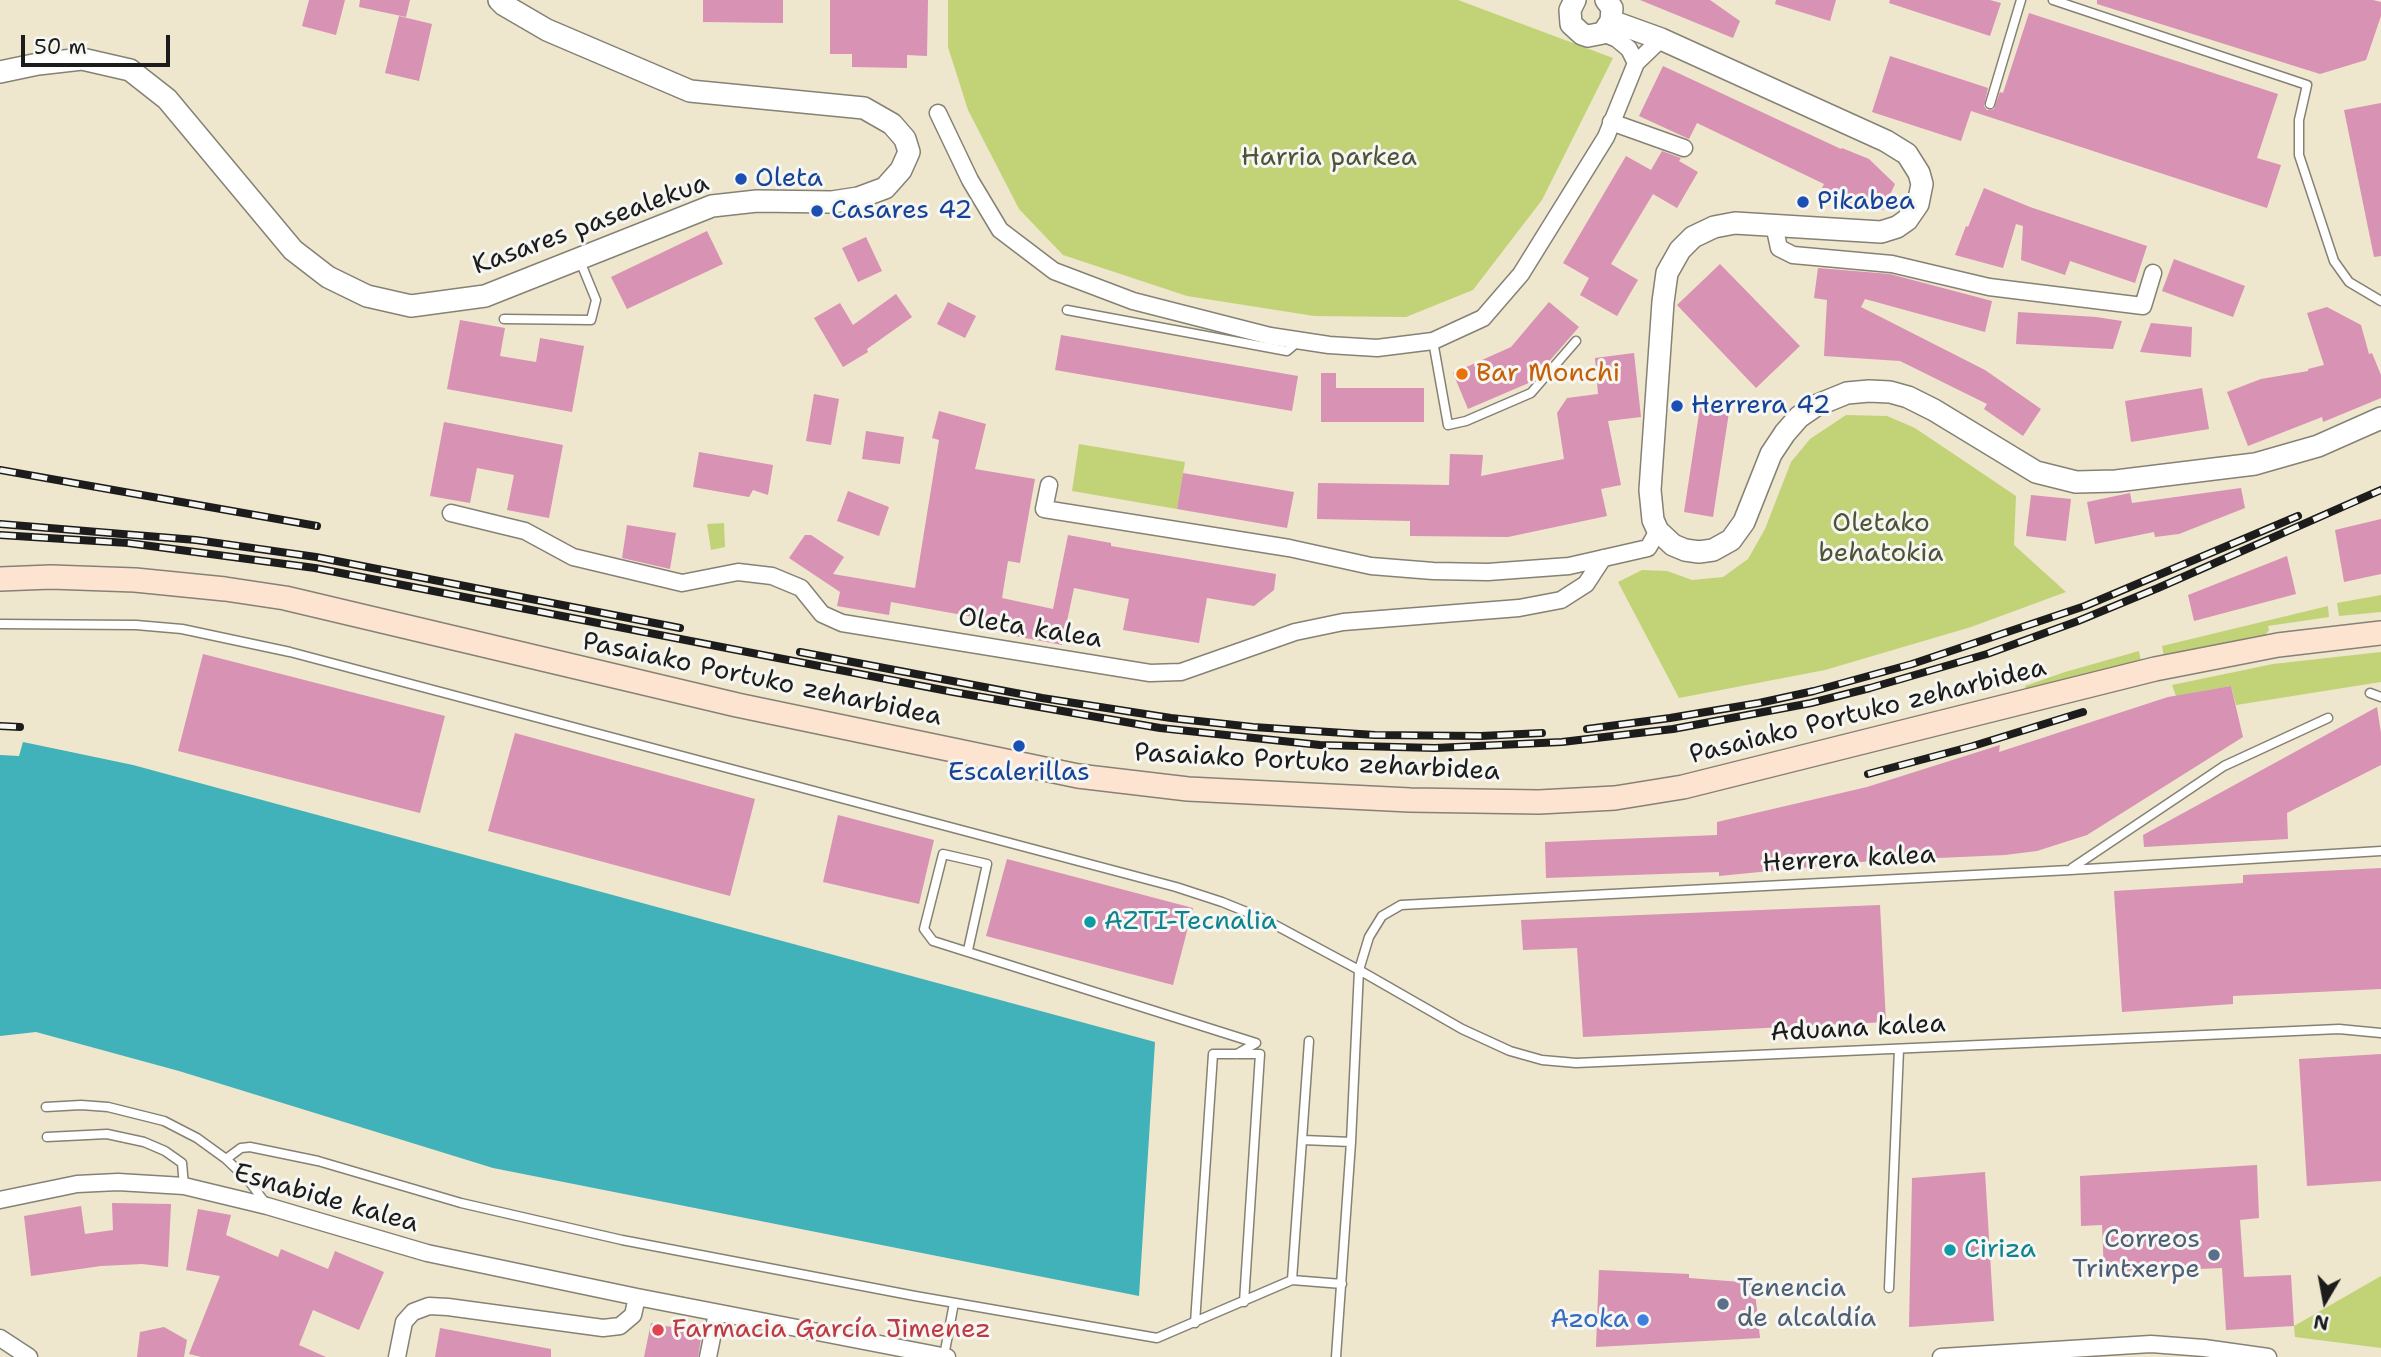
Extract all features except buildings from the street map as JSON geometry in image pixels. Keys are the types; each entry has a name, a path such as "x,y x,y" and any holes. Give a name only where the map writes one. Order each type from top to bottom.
{"main road":[{"name":"Pasaiako Portuko zeharbidea","path":"0,579 51,577 135,580 285,598 737,705 1078,776 1188,789 1410,800 1539,802 1615,798 1683,787 2155,669 2278,646 2381,633"}],"street":[{"name":"Kasares pasealekua","path":"0,72 82,59 130,70 167,99 293,250 328,277 367,296 411,306 485,296 712,206 757,201 832,202 858,198 886,188 901,170 909,152 905,139 892,124 864,108 690,90 547,30 499,0"},
{"path":"1606,0 1612,8 1607,27"},
{"path":"1571,1 1570,17 1576,30 1588,36 1607,27 1661,39 1886,141 1907,154 1919,173 1922,184 1918,204 1907,220 1897,227 1881,232 1735,223 1714,227 1693,237 1680,250 1667,273 1650,490 1651,513 1658,531 1673,545 1699,552 1713,550 1731,540 1744,522 1771,454 1785,433 1799,417 1815,406 1847,393 1890,392 1908,397 2036,472 2076,482 2116,481 2255,464 2318,446 2381,418"},
{"path":"1607,27 1629,49 1636,62"},
{"path":"938,113 970,180 1000,230 1054,271 1133,301 1270,336 1377,348 1433,341 1483,318 1521,274 1606,137 1636,62 1661,39"},
{"path":"1611,122 1684,148"},
{"path":"1774,225 1779,248 1793,255 1892,264 1989,287 2143,306 2152,273"},
{"path":"1049,485 1044,509 1289,548 1371,566 1433,571 1488,572 1569,566 1648,548 1658,531"},
{"name":"Oleta kalea","path":"451,513 525,531 573,557 682,583 738,572 772,576 801,588 822,614 842,623 1150,673 1181,672 1295,632 1343,622 1519,608 1561,600 1586,584 1603,558"},
{"name":"Esnabide kalea","path":"0,1200 77,1184 118,1182 184,1186 267,1206 426,1253 946,1357"},
{"path":"397,1357 404,1322 413,1312 429,1306 603,1328 620,1326 633,1315 637,1297"},
{"path":"708,1357 717,1312"},
{"path":"0,1338 29,1357"},
{"path":"1941,1357 2151,1344 2268,1357"}],"lane":[{"path":"1990,104 2021,0"},
{"path":"2053,0 2307,85 2298,120 2299,155 2334,261 2349,282 2381,301"},
{"path":"504,319 591,320 596,300 579,258"},
{"path":"1067,310 1287,351 1300,340"},
{"path":"1433,341 1448,425 1465,421 1531,393 1576,341"},
{"name":"Aduana kalea","path":"0,624 136,625 183,629 290,652 1176,887 1264,919 1462,1029 1510,1051 1542,1060 1576,1063 2339,1030 2381,1033"},
{"path":"2370,694 2381,697"},
{"path":"2070,870 2224,766 2328,718"},
{"name":"Herrera kalea","path":"1336,1357 1351,1142 1359,970 1369,937 1382,916 1401,905 2070,870 2381,850"},
{"path":"968,950 987,864 943,854 924,929 933,941 1256,1043 1237,1054"},
{"path":"1292,1280 1309,1041"},
{"path":"1889,1288 1899,1049"},
{"path":"1195,1323 1213,1054 1260,1054 1244,1301"},
{"path":"46,1107 108,1107 164,1121 197,1138 226,1159 249,1181 267,1206"},
{"path":"47,1137 107,1134 144,1142 165,1151 181,1163 184,1186"},
{"path":"1303,1140 1351,1142"},
{"path":"226,1159 241,1147 250,1147 318,1161 524,1219 622,1240 954,1303 1157,1338 1292,1280 1342,1284"},
{"path":"946,1357 954,1303"}],"green space":[{"name":"Harria parkea","path":"948,0 1458,0 1613,58 1542,200 1473,290 1406,317 1314,316 1187,296 1063,255 1019,209 968,110 948,47"},
{"name":"Oletako behatokia","path":"1846,415 1887,416 1915,428 2016,496 2014,545 2066,592 1971,627 1825,670 1679,698 1618,582 1642,570 1667,571 1692,580 1723,577 1748,559 1765,529 1791,462 1810,439"},
{"path":"1079,444 1185,462 1177,509 1072,491"},
{"path":"724,523 725,547 711,550 707,524"},
{"path":"2381,595 2381,612 2339,616 2337,603"},
{"path":"2328,606 2329,617 2268,626 2269,630 2263,638 2164,657 2162,646"},
{"path":"2139,651 2141,662 2026,690 2025,686 2065,672"},
{"path":"2381,652 2381,682 2236,705 2231,686 2176,696 2172,685 2273,664"},
{"path":"2381,1276 2381,1348 2295,1337 2294,1326"}],"water":[{"path":"23,742 133,765 1155,1042 1139,1296 493,1168 179,1071 36,1032 0,1036 0,755 19,756"}],"railway":[{"path":"0,470 317,526"},
{"path":"0,535 128,543 315,568 953,692 1160,728 1320,745 1435,748 1562,742 1673,729 1811,703 1870,688 1987,654 2078,621 2381,490"},
{"path":"1587,729 1759,703 1912,664 2085,606 2298,516"},
{"path":"0,524 196,540 316,557 680,628"},
{"path":"800,652 1042,698 1171,718 1253,727 1375,735 1481,736 1542,733"},
{"path":"1868,774 1973,746 2083,712"},
{"path":"0,726 20,727"}],"place":[{"name":"Oleta","path":"741,179"},
{"name":"Pikabea","path":"1803,202"},
{"name":"Casares 42","path":"817,211"},
{"name":"Bar Monchi","path":"1462,374"},
{"name":"Herrera 42","path":"1677,406"},
{"name":"Escalerillas","path":"1019,746"},
{"name":"AZTI-Tecnalia","path":"1090,922"},
{"name":"Ciriza","path":"1950,1250"},
{"name":"Correos Trintxerpe","path":"2214,1255"},
{"name":"Tenencia de alcaldía","path":"1723,1304"},
{"name":"Azoka","path":"1643,1320"},
{"name":"Farmacia García Jimenez","path":"658,1330"}]}
